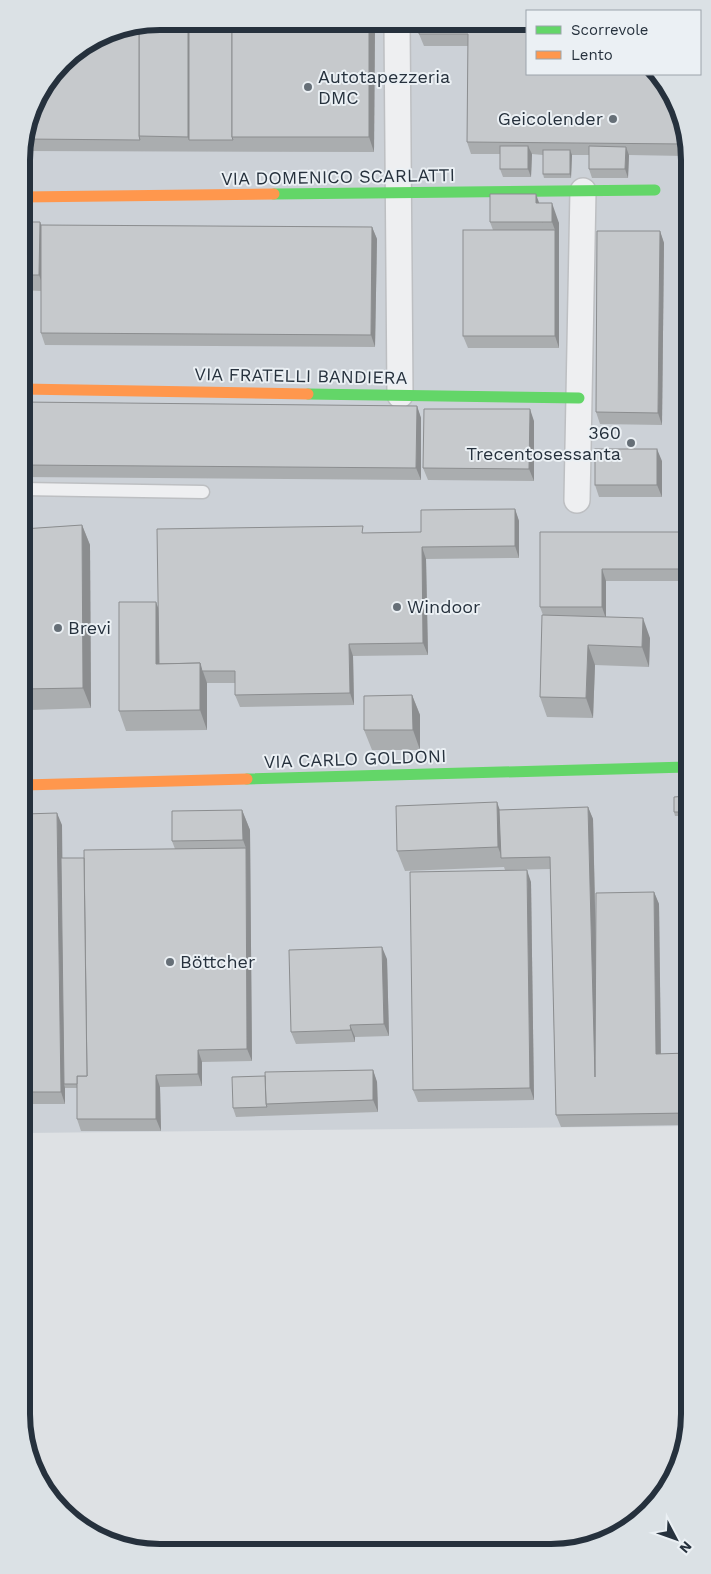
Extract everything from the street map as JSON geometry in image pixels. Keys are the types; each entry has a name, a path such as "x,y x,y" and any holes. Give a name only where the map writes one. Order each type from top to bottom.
{"street":[{"path":"397,30 400,395"},
{"name":"VIA DOMENICO SCARLATTI","path":"30,197 655,190"},
{"path":"577,500 583,191"},
{"name":"VIA FRATELLI BANDIERA","path":"30,389 579,398"},
{"name":"VIA CARLO GOLDONI","path":"30,785 681,767"}],"lane":[{"path":"30,489 204,492"}],"shaded area":[{"path":"152,30 526,30 526,75 649,75 664,95 677,127 681,160 681,1126 30,1133 30,152 34,127 47,95 62,74 74,62 95,47 118,37"}],"building":[{"path":"152,30 188,30 188,137 139,136 139,32"},
{"path":"189,30 232,30 233,140 189,140"},
{"path":"232,30 369,30 369,137 232,137"},
{"path":"419,30 526,30 526,75 649,75 664,95 671,110 680,144 467,142 468,34 419,34"},
{"path":"139,32 140,140 32,139 34,127 43,103 62,74 74,62 95,47 118,37"},
{"path":"500,146 528,146 528,169 500,169"},
{"path":"589,146 626,147 625,169 589,169"},
{"path":"543,150 570,150 570,174 543,174"},
{"path":"490,194 536,194 536,203 552,203 552,222 490,222"},
{"path":"30,222 40,222 39,275 30,275"},
{"path":"41,225 372,227 371,335 41,333"},
{"path":"463,230 555,230 555,336 463,336"},
{"path":"597,231 660,231 658,413 596,412"},
{"path":"30,402 417,406 416,468 30,465"},
{"path":"424,409 530,409 529,469 423,468"},
{"path":"595,449 657,449 657,485 595,485"},
{"path":"515,509 515,546 422,547 423,643 349,644 350,693 235,695 235,671 202,671 200,663 159,664 157,529 363,526 362,533 421,532 421,510"},
{"name":"Brevi","path":"82,525 83,688 30,689 30,529"},
{"path":"540,532 681,532 681,569 602,569 602,607 540,607"},
{"path":"119,602 156,602 156,664 200,663 200,710 119,711"},
{"path":"542,615 643,618 642,647 588,645 586,698 540,697"},
{"path":"412,695 413,730 364,730 364,696"},
{"path":"681,796 681,812 674,812 674,797"},
{"path":"497,802 498,847 397,851 396,806"},
{"path":"588,807 595,1077 596,893 654,892 656,1054 681,1053 681,1113 556,1115 550,857 501,858 499,810"},
{"path":"242,810 243,840 172,841 172,811"},
{"path":"57,813 61,1092 30,1092 30,814"},
{"name":"Böttcher","path":"246,848 247,1049 198,1050 198,1074 156,1075 156,1119 77,1119 77,1076 87,1076 84,850"},
{"path":"61,858 84,858 87,1076 77,1076 77,1084 64,1084"},
{"path":"527,870 530,1088 413,1090 410,872"},
{"path":"382,947 384,1024 350,1025 351,1030 291,1032 289,950"},
{"path":"373,1070 373,1100 266,1104 265,1072"},
{"path":"265,1076 267,1107 233,1108 232,1077"}],"traffic: fast":[{"path":"274,194 655,190"},
{"path":"308,394 579,398"},
{"path":"247,779 681,767"}],"traffic: slow":[{"path":"30,197 274,194"},
{"path":"30,389 308,394"},
{"path":"30,785 247,779"}],"place":[{"name":"Autotapezzeria DMC","path":"308,87"},
{"name":"Geicolender","path":"613,119"},
{"name":"360 Trecentosessanta","path":"631,443"},
{"name":"Windoor","path":"397,607"},
{"name":"Brevi","path":"58,628"},
{"name":"Böttcher","path":"170,962"}]}
